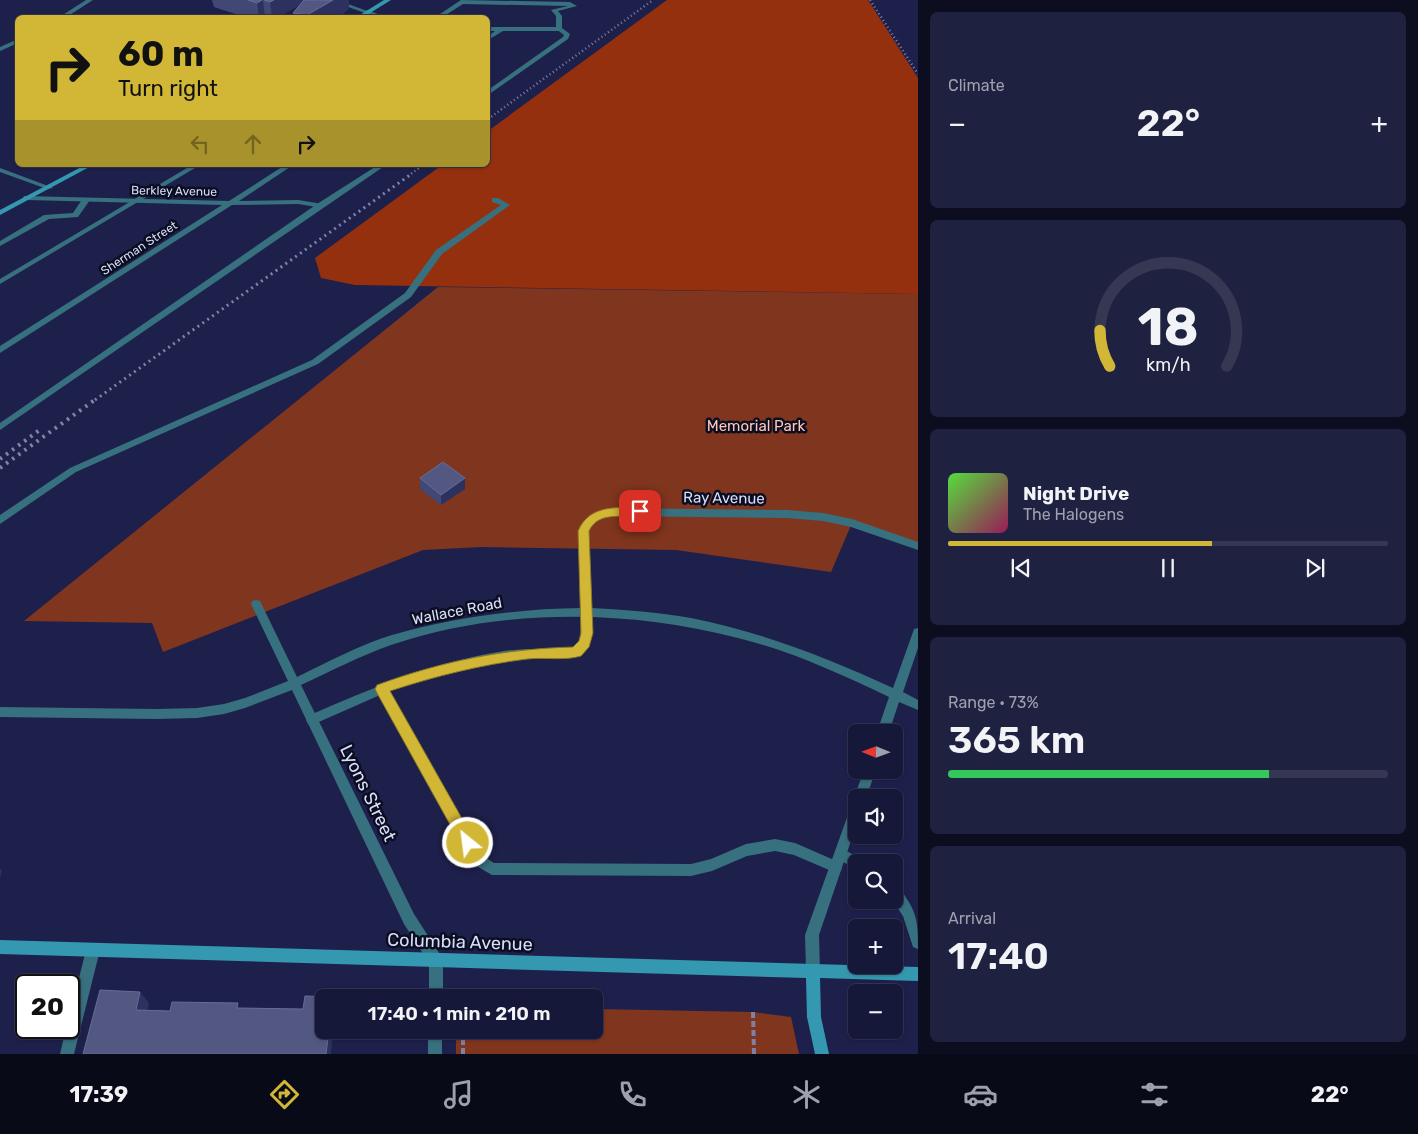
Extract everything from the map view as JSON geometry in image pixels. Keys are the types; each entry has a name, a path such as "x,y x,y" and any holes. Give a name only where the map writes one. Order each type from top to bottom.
{"street":[{"path":"65,15 90,0"},
{"path":"332,0 376,15"},
{"path":"362,15 388,0"},
{"path":"441,15 463,1 573,4 573,8 554,10 559,16 559,29"},
{"path":"490,28 559,29 566,32 566,38 490,92"},
{"path":"490,37 502,29"},
{"path":"0,49 15,42"},
{"path":"0,213 86,167"},
{"path":"0,282 194,167"},
{"name":"Sherman Street","path":"0,350 287,167"},
{"path":"0,427 320,206 380,167"},
{"path":"0,170 49,188"},
{"name":"Berkley Avenue","path":"27,198 230,204 298,202 320,206"},
{"path":"0,244 47,217 74,215 86,200"},
{"path":"0,520 24,501 73,470 315,362 408,295 438,252 506,205 494,200"},
{"name":"Ray Avenue","path":"312,720 382,689 428,673 472,662 530,653 576,652 585,643 586,638 587,611 583,531 587,523 593,518 611,512 786,514 823,518 852,523 918,546"},
{"name":"Lyons Street","path":"256,604 409,919 436,961"},
{"name":"Wallace Road","path":"0,712 171,715 205,712 251,701 350,656 390,641 438,627 487,618 587,611 641,614 692,621 739,632 788,648 918,705"},
{"path":"886,724 918,632"},
{"path":"382,689 478,860 492,869 691,870 712,865 746,850 775,846 848,862"},
{"path":"822,1054 814,1017 812,934 848,832"},
{"path":"903,905 908,912 918,942"},
{"name":"Columbia Avenue","path":"0,947 918,974"},
{"path":"67,1054 93,950"},
{"path":"436,961 436,989"},
{"path":"434,1054 435,1039"}],"path":[{"path":"753,1012 754,1054"},
{"path":"463,1039 463,1054"}],"green space":[{"name":"Memorial Park","path":"438,287 918,294 918,546 852,523 831,572 676,550 481,547 423,550 163,652 152,623 24,621"},
{"path":"603,1009 753,1012 791,1017 799,1054 456,1054 456,1039 603,1039"}],"shaded area":[{"path":"667,0 868,0 918,78 918,294 355,285 321,278 315,258 439,167 490,167 490,130"}],"building":[{"path":"248,0 262,0 257,3"},
{"path":"304,0 333,0 307,15 293,13"},
{"path":"443,462 465,478 441,495 420,478"},
{"path":"100,990 140,992 136,1010 170,1011 172,1002 238,1003 237,1008 303,1009 305,996 315,996 315,1039 328,1039 326,1054 83,1054"}],"railway":[{"path":"490,118 653,0"},
{"path":"870,0 918,74"},
{"path":"408,176 420,167"},
{"path":"95,400 410,175"},
{"path":"0,468 96,399"},
{"path":"0,459 41,429"}],"route":[{"path":"468,843 382,689 436,670 472,662 530,653 576,652 585,643 587,633 583,531 587,523 600,514 640,511"}]}
